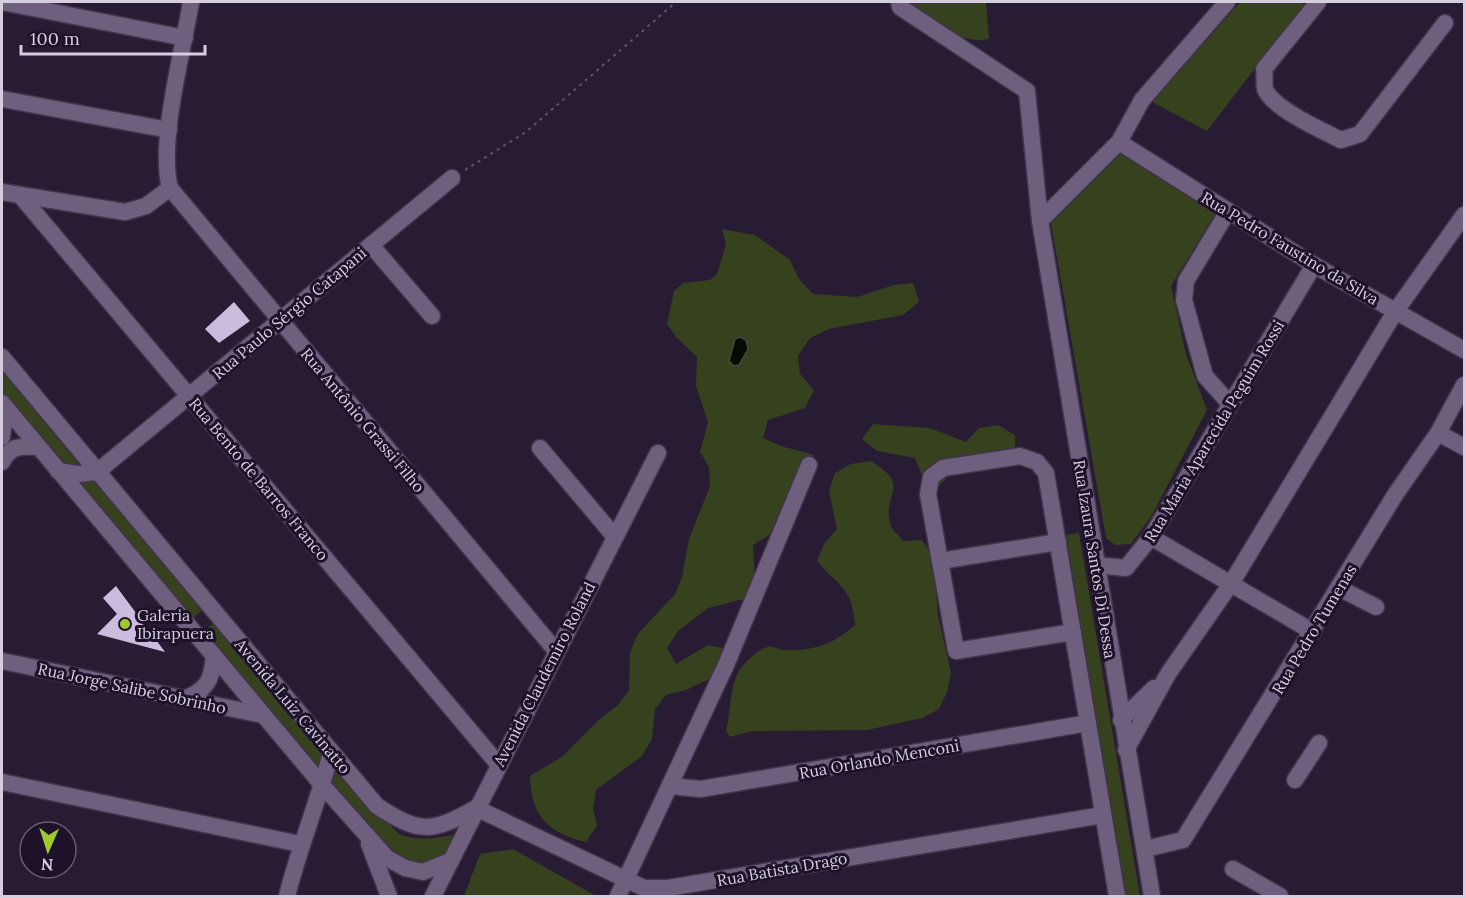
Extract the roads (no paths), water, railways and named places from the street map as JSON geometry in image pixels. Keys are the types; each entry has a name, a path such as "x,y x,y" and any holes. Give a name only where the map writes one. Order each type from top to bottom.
{"street":[{"path":"2,2 185,38"},
{"path":"2,192 125,212 146,206 170,188 165,168 169,130 191,2"},
{"name":"Rua Izaura Santos Di Dessa","path":"899,2 900,7 1027,91 1040,221 1152,897"},
{"path":"1040,221 1119,142 1142,100 1227,2"},
{"path":"1318,2 1264,69 1266,90 1277,102 1304,121 1341,140 1360,134 1445,23"},
{"path":"2,99 169,130"},
{"name":"Rua Pedro Faustino da Silva","path":"1119,142 1314,265 1464,350"},
{"name":"Rua Paulo Sérgio Catapani","path":"97,472 452,178"},
{"name":"Rua Antônio Grassi Filho","path":"170,188 556,651"},
{"name":"Rua Bento de Barros Franco","path":"20,195 498,764"},
{"path":"1228,211 1186,281 1184,300 1205,376 1230,404"},
{"path":"1126,750 1168,674 1232,582 1395,312 1464,215"},
{"path":"371,245 432,316"},
{"name":"Rua Maria Aparecida Peguim Rossi","path":"1096,566 1126,568 1151,537 1314,265"},
{"name":"Avenida Luiz Cavinatto","path":"2,357 8,376 97,472 377,806 399,820 425,828 447,824 476,808"},
{"name":"Rua Pedro Tumenas","path":"1145,849 1183,840 1313,632 1395,495 1438,433 1464,385"},
{"path":"2,437 4,406"},
{"name":"Avenida Luiz Cavinatto","path":"4,406 323,786 387,858 405,868 423,872 450,861"},
{"path":"1438,433 1464,447"},
{"path":"2,462 8,452 17,446 38,447"},
{"path":"540,448 615,537"},
{"name":"Avenida Claudemiro Roland","path":"433,897 498,764 658,453"},
{"name":"Rua Izaura Santos Di Dessa","path":"940,561 928,494 931,477 943,468 1020,456 1037,462 1046,473 1117,897"},
{"path":"618,897 726,665 809,465"},
{"path":"58,471 78,474 97,472"},
{"path":"1151,537 1232,582 1313,632"},
{"path":"1058,542 940,561 956,651 1073,632"},
{"path":"1339,588 1376,607"},
{"path":"192,630 214,612"},
{"path":"184,699 201,692 212,680 214,656"},
{"name":"Rua Jorge Salibe Sobrinho","path":"2,661 263,715"},
{"path":"1121,720 1168,674"},
{"name":"Rua Orlando Menconi","path":"670,786 701,789 1088,723"},
{"path":"1294,780 1319,743"},
{"path":"287,897 300,844 323,786 331,753"},
{"path":"2,782 300,844"},
{"name":"Rua Batista Drago","path":"476,808 625,881 644,888 668,892 1103,815"},
{"path":"366,835 389,897"},
{"path":"1233,868 1280,897"}],"place":[{"name":"Galeria Ibirapuera","path":"125,624"}]}
